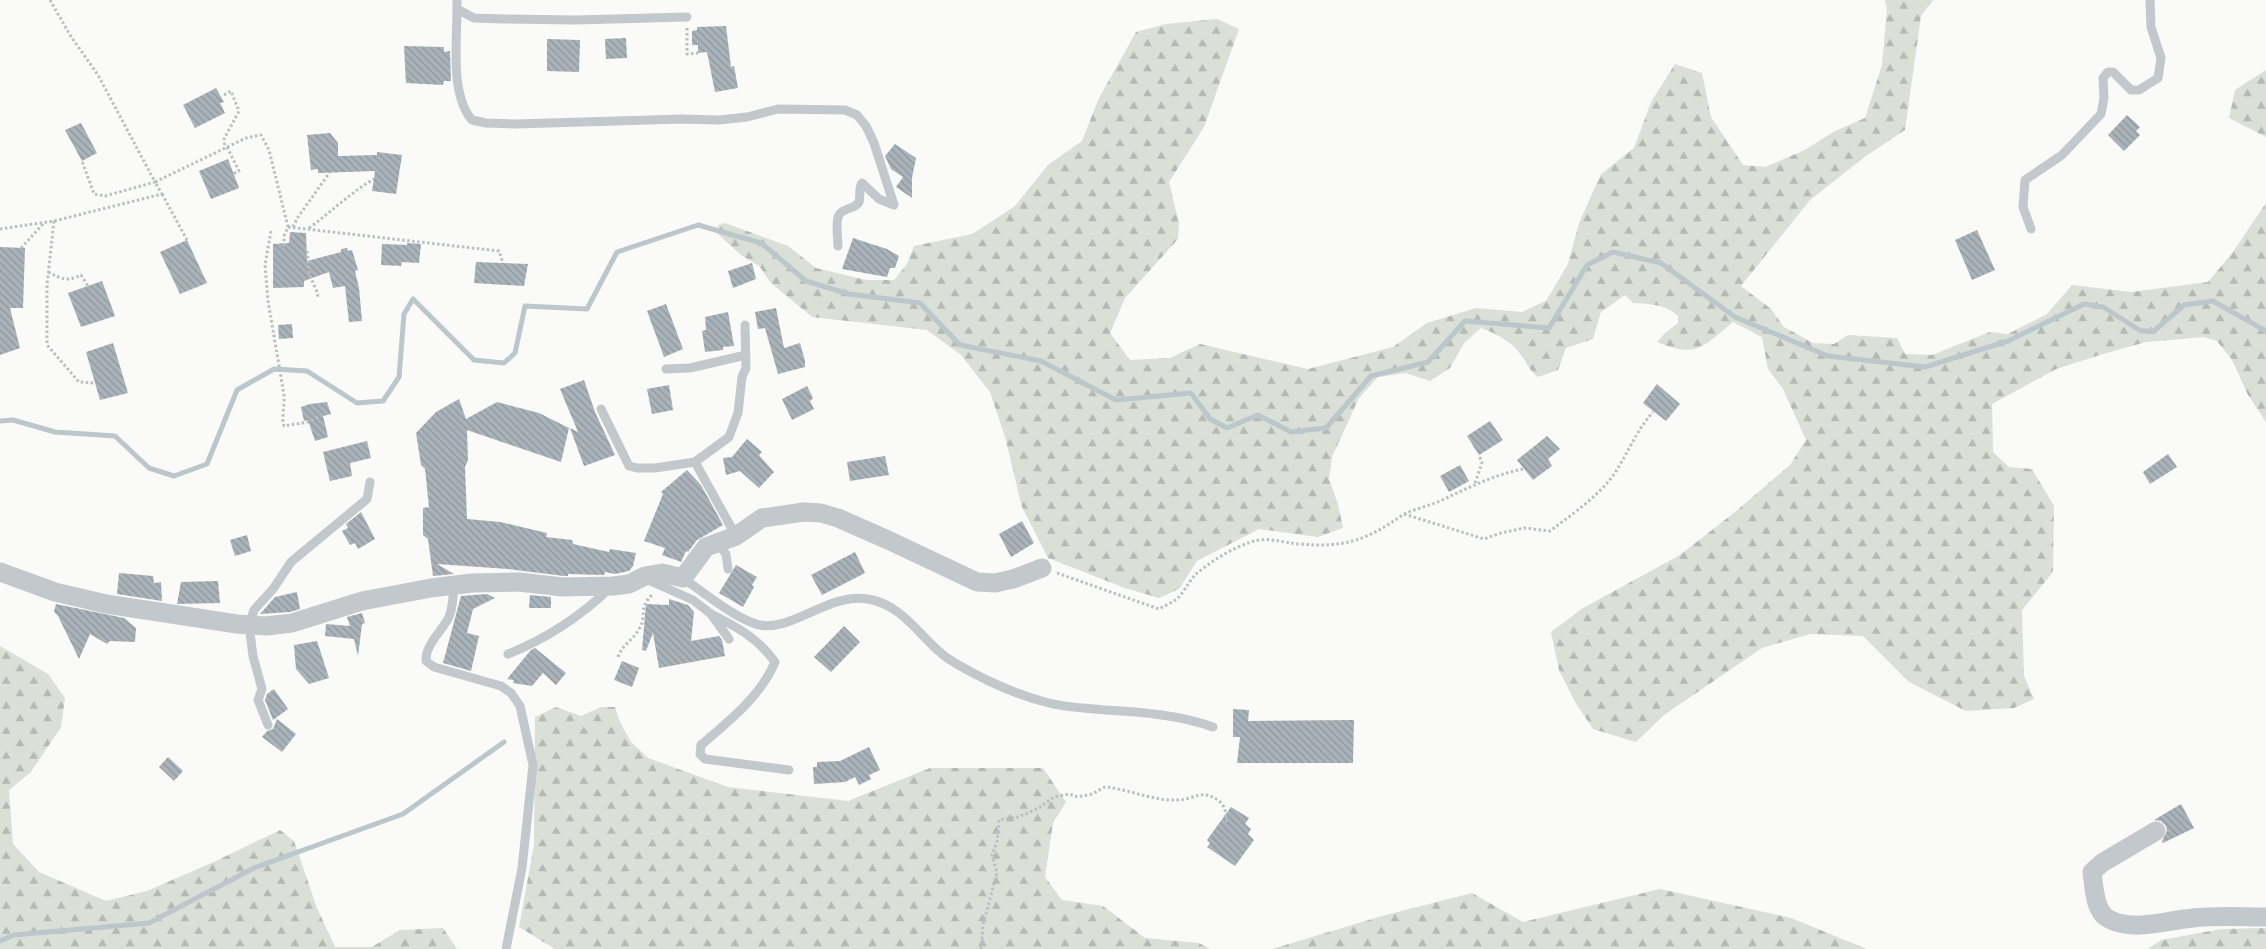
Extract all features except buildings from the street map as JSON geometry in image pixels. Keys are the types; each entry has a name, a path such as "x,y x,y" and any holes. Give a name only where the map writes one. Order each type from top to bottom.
{"street":[{"path":"0,572 55,592 106,604 266,626 292,623 362,601 454,586 519,582 563,586 613,586 630,584 642,577 662,573 683,578 706,547 736,536 762,518 783,514 821,513 888,540 977,582 995,583 1013,579 1042,568"},
{"path":"2156,832 2102,862 2092,872 2098,906 2106,917 2136,925 2195,918 2266,917"}],"lane":[{"path":"2031,229 2023,207 2024,180 2062,155 2101,114 2104,98 2103,78 2108,72 2113,72 2131,90 2139,90 2158,78 2162,58 2151,27 2150,0"},
{"path":"457,4 474,18 576,20 688,17"},
{"path":"457,4 457,72 462,104 472,120 486,123 516,124 682,119 719,120 786,109 844,110 857,115 866,126 874,143 894,205 879,199 862,183 859,201 856,206 842,211 838,216 838,246"},
{"path":"601,409 629,466 655,468 695,462 728,437 738,413 746,355 745,325"},
{"path":"666,369 690,368 746,355"},
{"path":"695,462 736,536"},
{"path":"268,725 258,700 262,689 253,656 249,625 254,610 273,589 291,562 367,499 370,482"},
{"path":"717,544 726,554 728,569"},
{"path":"642,577 693,600 711,614 746,631 765,648 775,662 769,675 734,717 701,745 700,754 705,759 789,770"},
{"path":"683,578 736,613 760,626 798,618 822,606 850,598 879,602 909,620 953,662 1011,690 1050,704 1190,719 1213,727"},
{"path":"454,586 450,614 439,634 425,652 426,661 434,667 501,686 511,693 520,706 533,765 522,868 506,949"},
{"path":"508,654 531,645 556,629 594,604 613,586"},
{"path":"711,614 729,639"}],"path":[{"path":"50,0 70,35 98,75 187,240"},
{"path":"688,17 687,54 698,53"},
{"path":"224,95 231,91 239,111 224,139 226,147 239,171 233,174"},
{"path":"82,161 94,194 105,196 155,182 246,138 261,135 269,150 288,227 284,236 284,249"},
{"path":"293,227 330,172"},
{"path":"308,229 334,210 354,191 374,179"},
{"path":"0,229 54,221 162,194"},
{"path":"54,221 48,272 47,345 79,382 94,383"},
{"path":"21,248 44,223"},
{"path":"288,227 499,251 503,263"},
{"path":"271,231 265,265 268,301 284,395 285,408 282,422 284,426 308,422 318,417"},
{"path":"307,252 308,268 318,294 317,298"},
{"path":"48,272 60,279 72,280 81,275 88,286"},
{"path":"1404,514 1484,539 1500,533 1524,528 1550,531 1582,506 1611,478 1640,427 1653,412"},
{"path":"1475,483 1482,463 1479,455"},
{"path":"1042,568 1159,609 1177,599 1195,576 1219,559 1253,541 1272,538 1298,544 1334,545 1356,542 1383,529 1404,514 1438,502 1475,483 1524,468"},
{"path":"618,658 620,651 640,629 643,606 660,586"},
{"path":"981,949 984,925 997,873 992,855 998,842 999,820 1018,817 1039,808 1054,797 1069,794 1078,797 1092,794 1105,786 1136,794 1179,800 1204,794 1222,802 1227,824"}],"green space":[{"path":"1885,0 1933,0 1921,16 1905,130 1866,156 1810,200 1741,286 1771,309 1784,327 1813,343 1834,344 1848,335 1897,338 1905,354 1932,355 1990,332 2008,334 2047,314 2072,285 2131,292 2208,282 2233,252 2266,203 2266,422 2248,395 2232,360 2217,341 2204,337 2146,342 2103,354 2056,369 1992,404 1993,452 2009,467 2032,469 2054,506 2053,572 2022,610 2024,676 2034,699 2014,708 1966,711 1909,682 1863,636 1810,634 1762,648 1664,715 1636,742 1593,729 1575,702 1559,670 1551,632 1583,608 1680,555 1735,512 1790,465 1806,440 1783,389 1768,369 1762,337 1733,322 1715,338 1699,347 1682,349 1671,347 1657,342 1678,323 1678,316 1663,307 1633,303 1625,295 1601,312 1593,339 1566,348 1558,370 1538,377 1511,344 1481,328 1464,343 1450,368 1430,381 1406,373 1378,377 1359,398 1332,457 1329,479 1338,504 1343,528 1318,537 1259,529 1197,561 1179,589 1159,598 1125,588 1048,558 1022,507 1005,437 990,392 961,355 927,330 812,317 771,283 759,266 741,255 719,235 718,225 725,223 788,246 816,268 866,280 894,280 907,264 914,246 972,234 1014,207 1048,165 1082,141 1099,98 1136,32 1166,24 1217,19 1239,29 1204,127 1169,182 1179,224 1178,239 1125,298 1110,333 1130,360 1170,358 1200,344 1308,369 1393,347 1427,323 1476,308 1522,312 1546,301 1568,264 1579,223 1601,174 1634,148 1651,102 1675,64 1702,73 1711,117 1743,165 1765,167 1805,150 1833,132 1865,118 1882,65 1887,9"},
{"path":"2266,70 2266,137 2229,118 2235,90"},
{"path":"0,646 48,674 65,698 61,727 31,772 9,790 13,844 39,872 106,901 147,891 280,830 294,841 317,908 335,947 372,947 400,930 443,928 457,949 0,949"},
{"path":"556,707 581,716 601,707 615,707 620,722 631,742 648,758 728,787 848,801 930,768 1043,768 1066,802 1053,823 1045,877 1062,900 1103,906 1145,938 1199,943 1210,949 555,949 519,927 534,845 535,717"},
{"path":"1660,889 1791,918 1867,949 1272,949 1382,916 1472,893 1523,922"},
{"path":"2266,928 2266,949 2148,949 2161,940 2221,929"}],"waterway":[{"path":"0,421 13,420 55,432 115,436 149,468 174,476 207,464 237,390 274,369 307,371 357,403 383,401 399,377 404,314 413,299 474,360 504,363 515,353 525,306 587,309 617,252 698,225 761,243 806,281 849,294 920,303 960,345 1041,361 1116,400 1191,393 1210,419 1227,428 1258,415 1291,432 1326,428 1371,376 1428,362 1465,321 1549,328 1587,265 1613,252 1661,263 1735,317 1828,356 1925,367 2008,341 2084,304 2103,307 2141,331 2154,331 2184,305 2213,301 2266,331"},
{"path":"0,941 14,935 149,923 254,868 403,814 504,742"}]}
